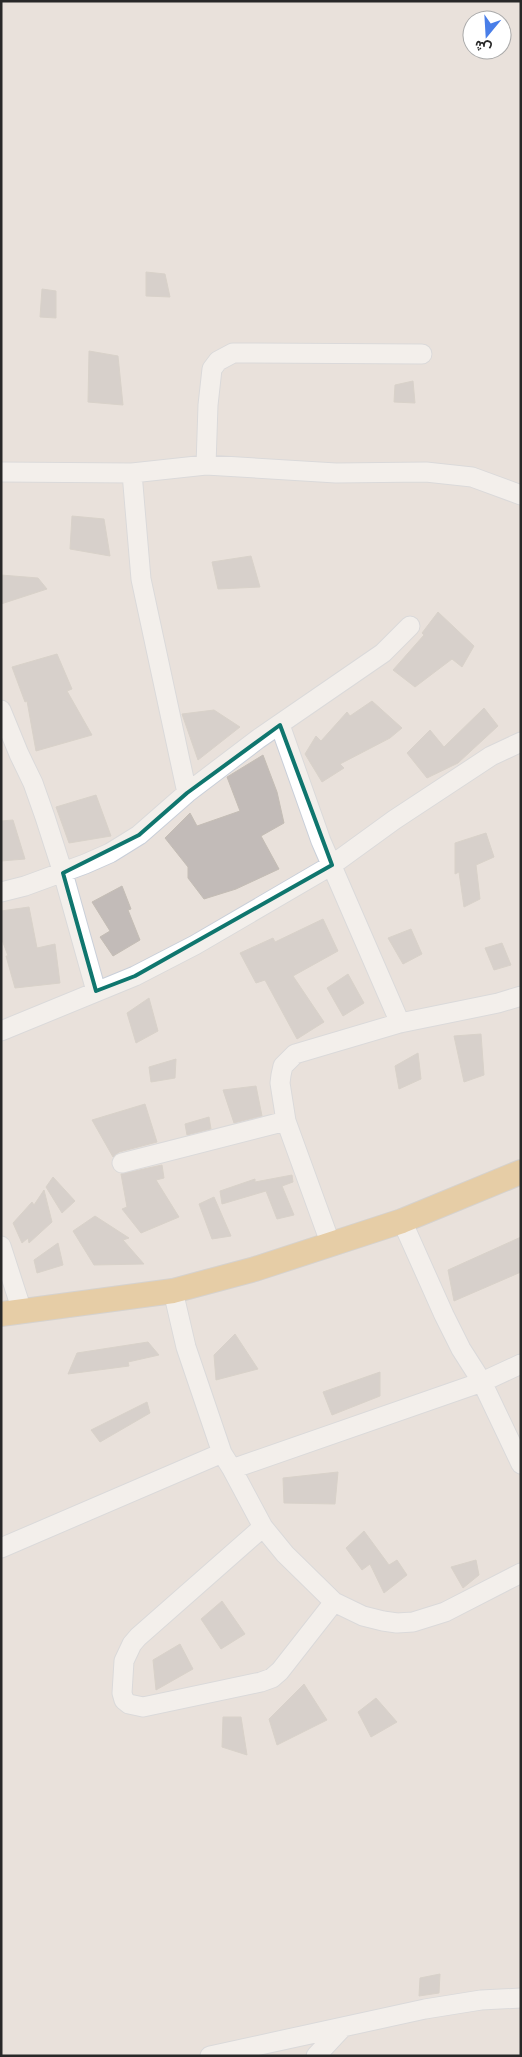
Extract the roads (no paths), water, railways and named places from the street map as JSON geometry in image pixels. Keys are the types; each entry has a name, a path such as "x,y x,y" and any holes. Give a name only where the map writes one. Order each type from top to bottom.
{"main road":[{"path":"12,1312 173,1291 255,1269 402,1221 521,1172"}],"street":[{"path":"206,466 208,405 212,369 223,358 234,353 422,354"},
{"path":"1,472 132,473 206,466 336,473 426,472 472,477 521,495"},
{"path":"132,473 141,579 188,793"},
{"path":"1,892 63,873 110,853 139,835 188,793 258,739 382,653 410,626"},
{"path":"1,710 10,754 33,783 63,873 96,991"},
{"path":"280,725 321,841 400,1023"},
{"path":"1,1030 135,976 195,945 332,865 394,820 491,756 521,742"},
{"path":"331,1245 286,1121 280,1083 283,1066 289,1058 304,1051 400,1023 498,1003 521,996"},
{"path":"122,1163 286,1121"},
{"path":"402,1221 444,1315 461,1349 482,1382 521,1464"},
{"path":"1,1246 12,1312"},
{"path":"173,1291 186,1347 222,1453 263,1527 285,1554 334,1602 363,1616 397,1623 413,1622 445,1612 521,1573"},
{"path":"232,1469 482,1382 521,1364"},
{"path":"1,1548 222,1453"},
{"path":"263,1527 138,1637 124,1661 122,1688 124,1700 129,1704 143,1707 272,1678 334,1602"},
{"path":"210,2056 425,2008 482,2000 521,1998"},
{"path":"316,2056 342,2028"}]}
